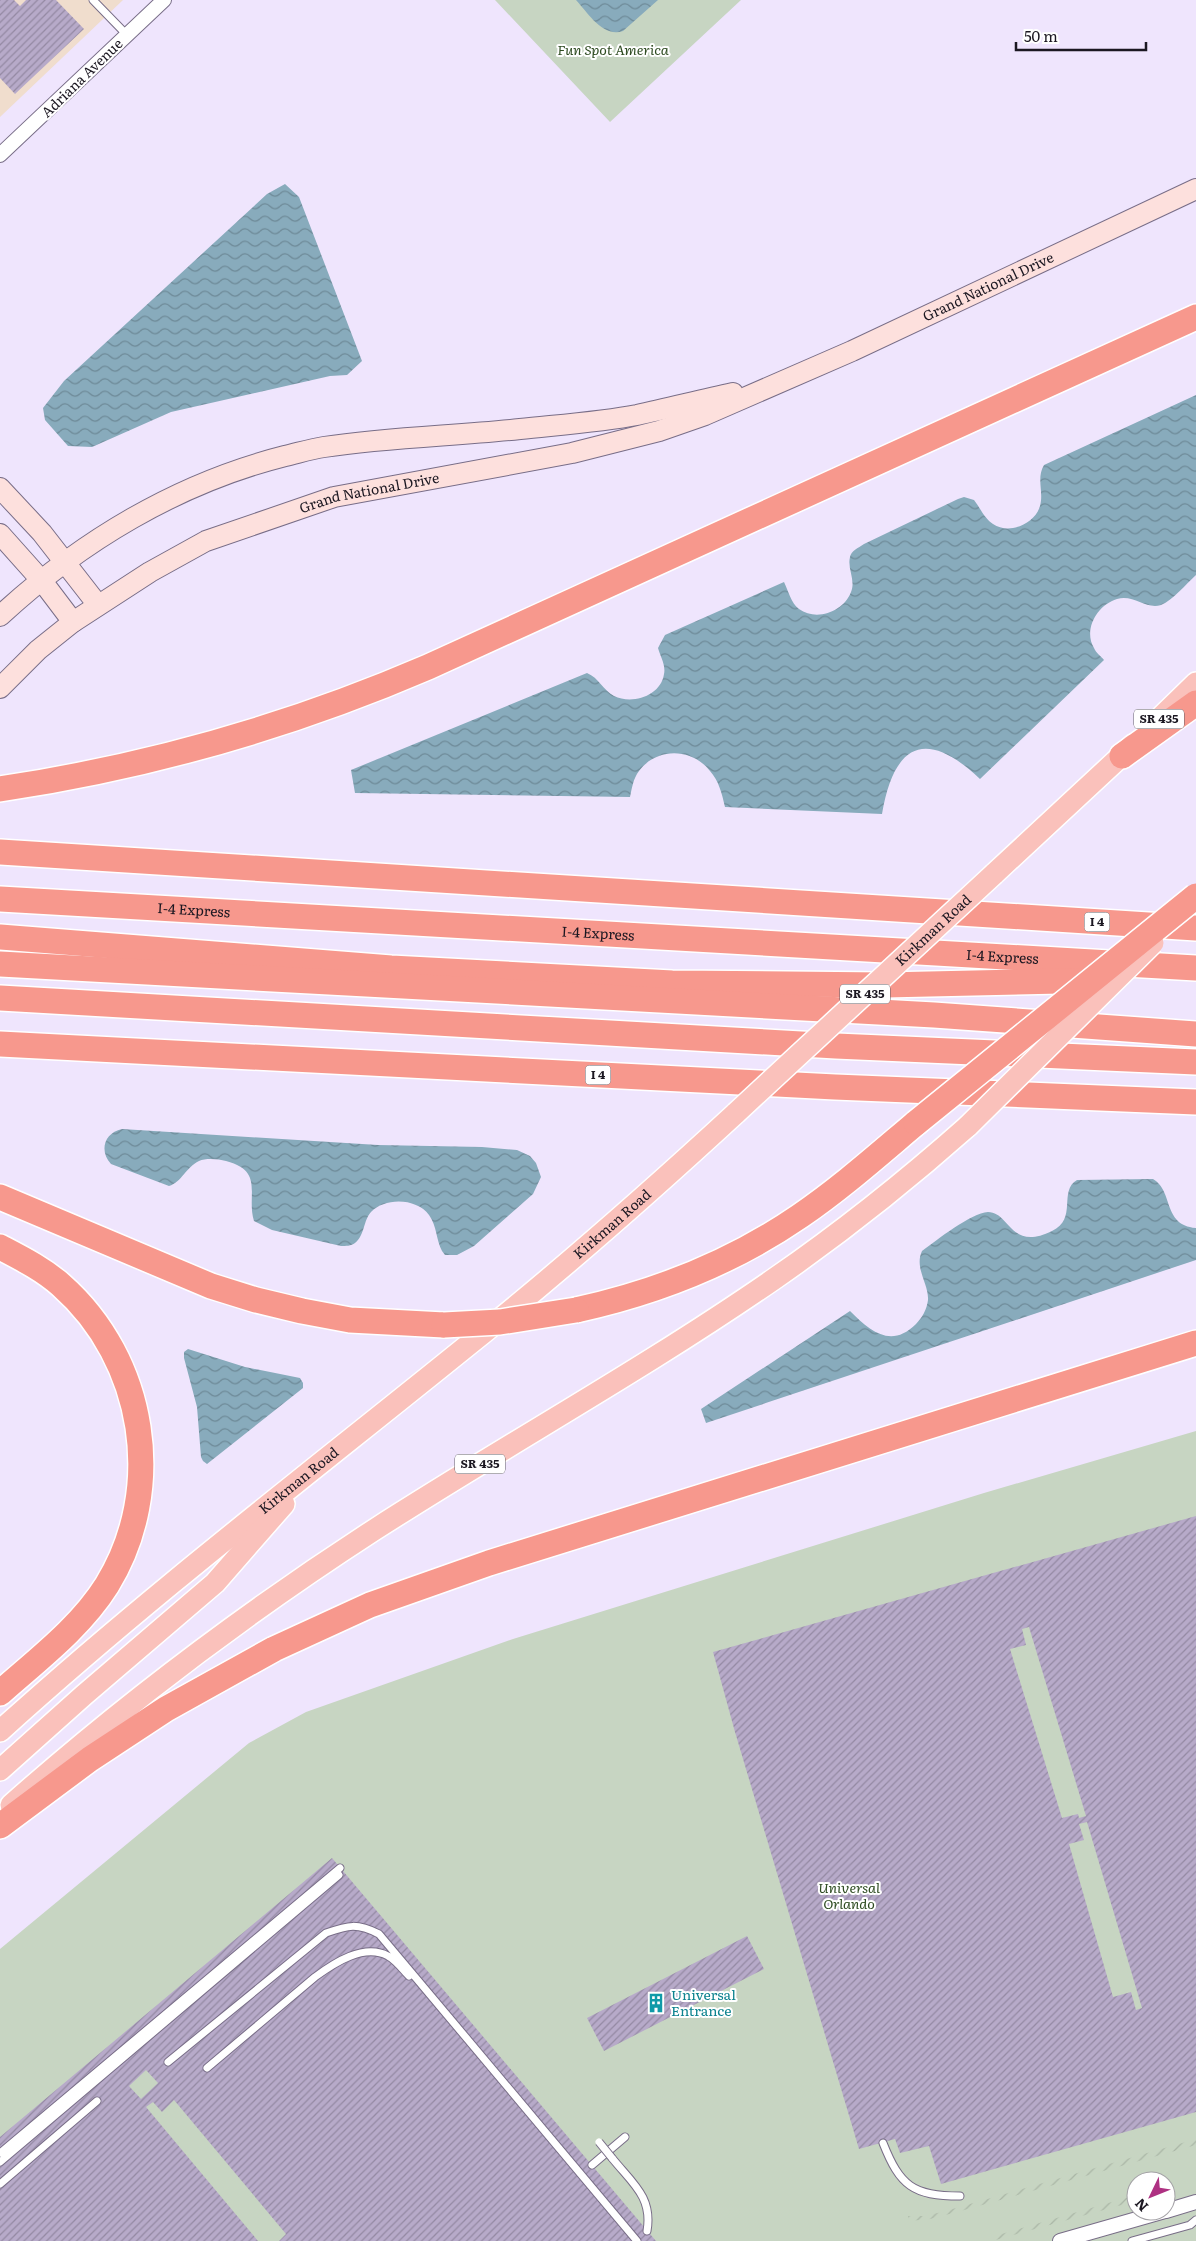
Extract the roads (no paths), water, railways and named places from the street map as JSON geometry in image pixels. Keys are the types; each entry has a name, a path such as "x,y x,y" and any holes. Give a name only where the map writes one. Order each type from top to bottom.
{"highway":[{"path":"0,789 87,774 213,744 296,718 374,690 1196,317"},
{"path":"1122,756 1196,703"},
{"name":"I 4","path":"0,852 997,917 1196,928"},
{"path":"0,1196 204,1283 249,1298 334,1317 397,1324 444,1325 500,1322 576,1310 611,1302 657,1287 709,1266 786,1225 824,1198 1196,896"},
{"name":"I-4 Express","path":"0,899 1196,968"},
{"path":"997,917 1196,906"},
{"path":"0,937 391,968 672,983 885,985 1196,978"},
{"path":"0,964 934,1016 1196,1034"},
{"path":"0,998 836,1046 1196,1062"},
{"name":"I 4","path":"0,1044 835,1087 1196,1102"},
{"path":"0,1247 50,1277 81,1305 98,1327 114,1352 130,1390 139,1428 142,1464 138,1506 131,1534 120,1561 106,1587 70,1630 0,1693"},
{"path":"0,1826 90,1760 166,1709 274,1649 370,1605 489,1563 1196,1343"}],"main road":[{"name":"Kirkman Road","path":"0,1731 167,1586 517,1305 654,1187 1122,756 1196,683"},
{"name":"SR 435","path":"0,1815 146,1692 272,1598 383,1524 676,1343 775,1279 893,1190 968,1126 1196,901"},
{"path":"0,1770 215,1583 304,1481 338,1448"}],"street":[{"name":"Adriana Avenue","path":"0,155 164,0"},
{"name":"Grand National Drive","path":"0,688 38,650 73,622 171,560 206,541 334,497 562,455 658,431 705,415 852,352 1196,189"},
{"name":"Grand National Drive","path":"0,616 42,580 110,531 159,503 220,475 322,447 422,436 519,429 635,415 779,382"},
{"path":"0,488 66,562 98,605"},
{"path":"0,534 42,580 73,622"},
{"path":"1176,2208 1196,2202"},
{"path":"1060,2241 1131,2221"}],"lane":[{"path":"93,0 127,35"},
{"path":"0,2153 340,1872 0,2162"},
{"path":"168,2062 326,1933 347,1926 364,1926 379,1934 637,2241"},
{"path":"207,2068 321,1973 363,1951 388,1956 437,2004"},
{"path":"0,2184 97,2101"},
{"path":"592,2165 625,2137"},
{"path":"599,2142 643,2197 648,2207 647,2231"},
{"path":"883,2142 892,2167 904,2182 912,2188 924,2193 960,2196"},
{"path":"1132,2241 1190,2224 1196,2220"}],"water":[{"path":"576,0 658,0 623,31 616,32 609,31 596,23"},
{"path":"285,184 299,197 362,361 347,375 330,376 171,412 92,447 68,446 45,420 43,408 64,381 267,194"},
{"path":"1196,395 1196,575 1175,596 1161,605 1150,605 1123,598 1110,602 1103,607 1094,619 1090,634 1095,650 1104,660 980,779 961,763 944,753 928,749 915,751 904,758 895,771 887,790 882,814 725,807 718,783 703,763 694,758 674,753 665,754 646,763 635,777 630,797 355,793 351,770 587,673 595,678 607,691 621,699 645,697 652,693 662,682 664,667 658,648 665,635 784,582 790,596 799,609 806,613 829,613 842,604 851,592 853,583 849,561 853,551 958,499 964,497 974,500 988,519 999,527 1014,528 1021,526 1033,518 1040,506 1040,480 1044,465"},
{"path":"122,1129 378,1145 482,1147 517,1150 530,1156 536,1163 541,1177 533,1194 474,1246 457,1255 445,1255 442,1251 432,1219 424,1209 417,1205 401,1202 392,1202 377,1207 368,1216 358,1240 352,1245 341,1246 272,1230 254,1221 250,1178 246,1171 238,1165 226,1161 205,1159 191,1167 169,1186 111,1164 105,1154 105,1143 111,1134"},
{"path":"1153,1179 1164,1191 1173,1214 1178,1221 1185,1226 1196,1228 1196,1260 706,1423 701,1409 850,1311 865,1325 881,1334 889,1336 898,1335 907,1331 920,1319 928,1300 920,1264 922,1251 973,1217 988,1212 995,1214 1019,1234 1027,1237 1038,1236 1060,1226 1064,1220 1069,1191 1077,1180"},
{"path":"188,1349 245,1367 300,1378 303,1388 207,1464 201,1457 197,1407 184,1358 184,1352"}],"place":[{"name":"Universal Entrance","path":"656,2003"}],"park label":[{"name":"Fun Spot America","path":"613,50"},
{"name":"Universal Orlando","path":"849,1896"}]}
